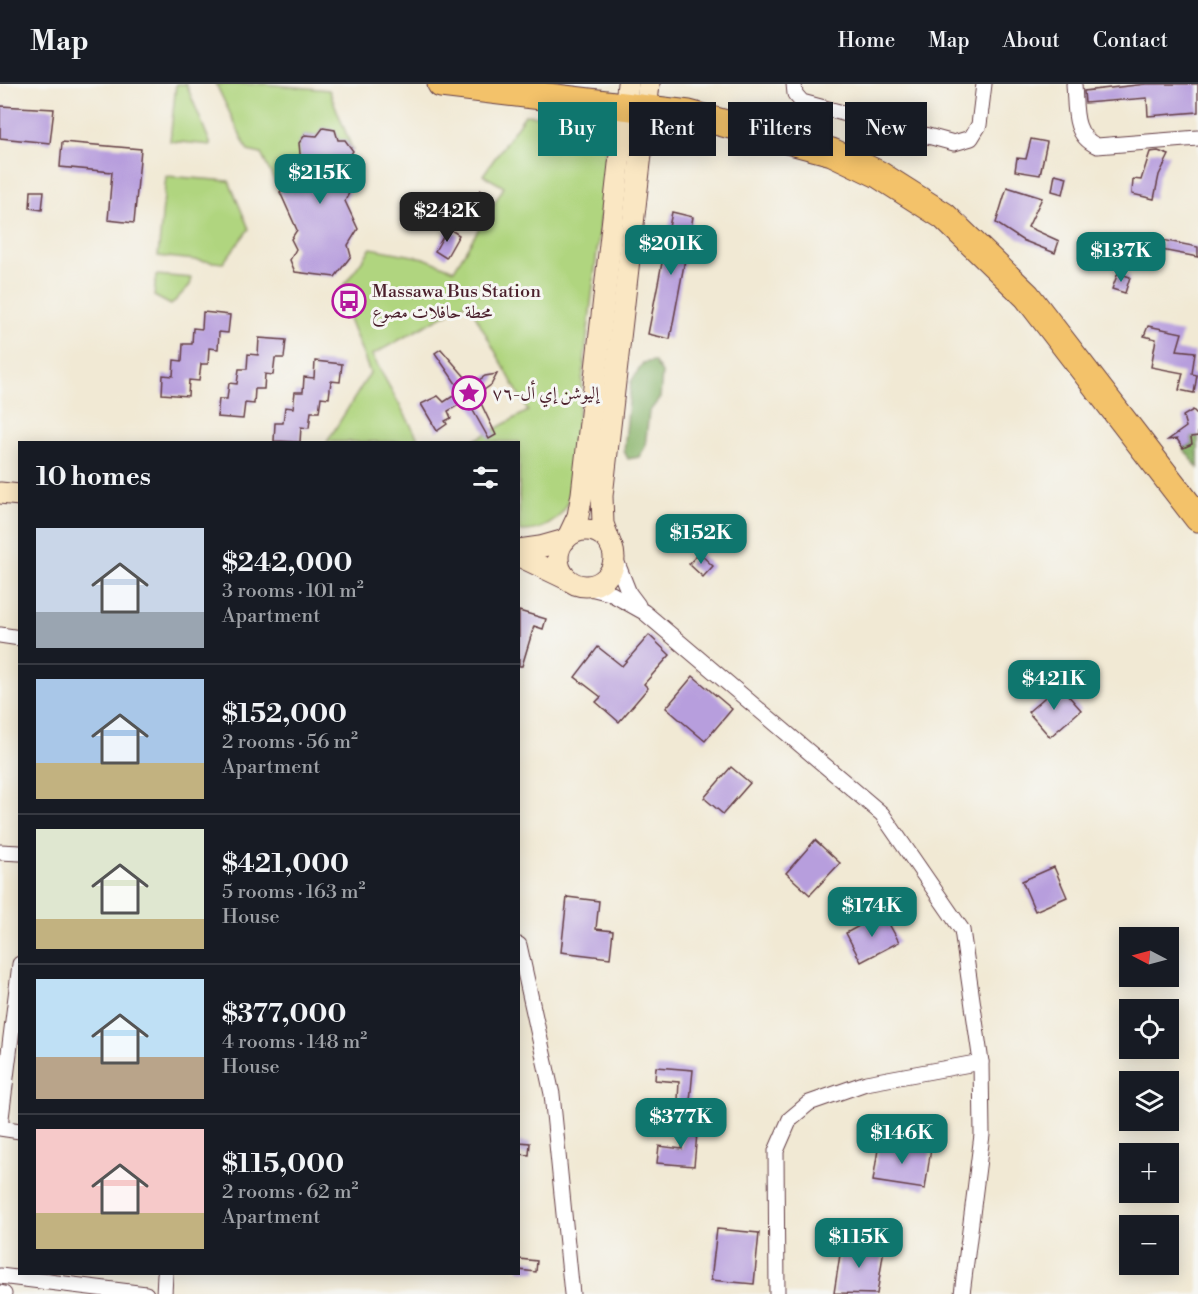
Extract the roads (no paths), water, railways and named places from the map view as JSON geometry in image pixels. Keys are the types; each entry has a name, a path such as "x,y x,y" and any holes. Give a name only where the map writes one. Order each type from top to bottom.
{"highway":[{"path":"441,84 638,95 689,114 832,152 878,174 944,216 1027,296 1198,518"}],"street":[{"path":"794,84 795,94 802,102 954,143 971,138 979,125 984,84"},
{"path":"1074,84 1078,132 1096,146 1198,138"},
{"path":"520,550 540,548 567,537 581,530 594,531 605,537 612,551 611,571 603,580 593,585 576,584 562,573 558,562 559,550 567,537 578,516 582,494 638,95"},
{"path":"638,95 602,496 603,524 612,551 629,593 644,612"},
{"path":"0,493 18,495"},
{"path":"520,556 548,568 576,584 610,593 644,612 882,814 962,930 981,1062 982,1134 962,1294"},
{"path":"0,635 18,638"},
{"path":"0,852 18,854"},
{"path":"520,950 552,1094 572,1294"},
{"path":"18,994 0,1127 18,1131"},
{"path":"777,1294 776,1151 790,1119 809,1103 866,1083 981,1062"},
{"path":"164,1294 165,1275"},
{"path":"0,1276 63,1279 146,1294"},
{"path":"0,1293 4,1294"}],"place":[{"name":"Massawa Bus Station محطة حافلات مصوع","path":"349,301"},
{"name":"إليوشن إي أل-٧٦","path":"469,393"}]}
